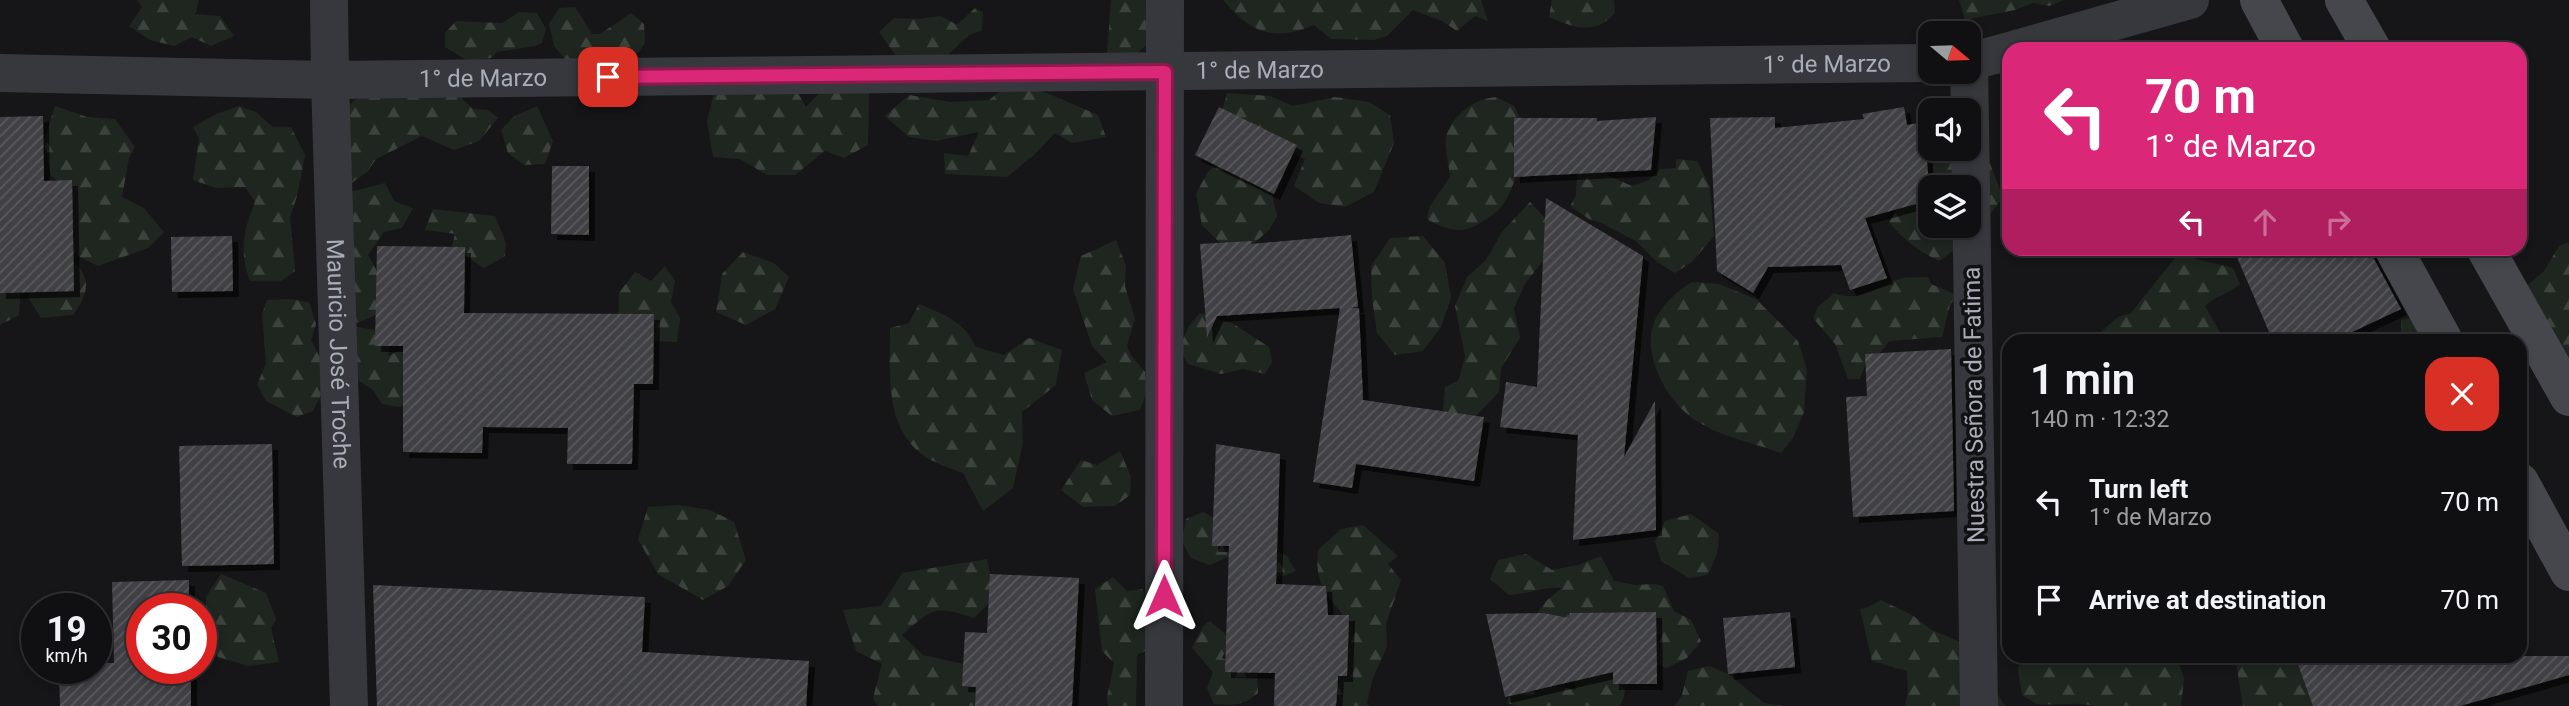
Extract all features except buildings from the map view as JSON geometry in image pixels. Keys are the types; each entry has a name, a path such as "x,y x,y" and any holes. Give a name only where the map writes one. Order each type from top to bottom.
{"main road":[{"path":"2259,0 2281,42"},
{"path":"2344,0 2368,42"},
{"path":"2397,256 2440,334"},
{"path":"2490,256 2569,397"},
{"path":"2527,495 2569,572"}],"street":[{"name":"Mauricio José Troche","path":"330,0 330,80 349,706"},
{"path":"1164,706 1165,0"},
{"path":"2041,42 2190,0"},
{"path":"1981,59 2002,53"},
{"name":"1° de Marzo","path":"0,73 330,80 1918,63"},
{"name":"Nuestra Señora de Fatima","path":"1969,84 1979,706"}],"green space":[{"path":"137,0 199,0 195,14 220,16 234,36 211,46 192,37 174,46 150,40 129,26 142,7"},
{"path":"1111,0 1151,0 1151,41 1129,60 1107,54"},
{"path":"1223,0 1481,0 1488,21 1475,16 1457,31 1442,21 1413,10 1387,36 1374,40 1331,39 1314,25 1286,33 1264,31 1243,20"},
{"path":"1552,0 1614,0 1615,13 1599,25 1576,27 1549,17"},
{"path":"1959,0 2064,0 2049,6 2033,3 2015,10 1965,20"},
{"path":"575,7 592,34 600,34 631,13 644,24 645,43 638,53 619,55 606,48 590,62 567,61 554,46 549,24 559,8"},
{"path":"975,8 983,12 982,31 969,36 949,54 933,62 898,59 879,32 894,18 941,16 957,25"},
{"path":"519,12 537,13 546,29 542,43 497,52 491,58 468,61 445,47 445,33 456,21 502,23"},
{"path":"787,75 806,107 826,86 869,93 868,145 844,158 825,151 795,175 767,175 740,159 713,157 707,121 715,89"},
{"path":"1012,82 1047,93 1098,115 1106,137 1072,143 1055,133 1007,177 945,174 944,153 968,156 979,132 936,141 909,137 885,116 909,95 951,102 989,100"},
{"path":"447,85 473,109 488,110 498,118 479,141 454,150 422,136 376,159 367,172 339,192 338,114 370,88"},
{"path":"1227,93 1270,96 1293,106 1335,97 1369,102 1390,115 1394,143 1374,192 1345,207 1319,203 1294,186 1305,159 1220,120"},
{"path":"1496,97 1514,106 1519,116 1528,123 1519,167 1511,189 1507,199 1495,213 1469,228 1448,229 1427,219 1430,206 1450,177 1446,137 1458,115 1480,101"},
{"path":"55,106 87,117 115,119 135,147 129,158 122,197 144,208 164,232 148,248 98,266 66,250 72,192 51,176 44,141"},
{"path":"239,106 256,112 273,127 291,127 305,155 290,217 295,271 281,281 250,281 244,260 244,241 255,202 245,187 216,188 193,180 199,139 193,127 216,114"},
{"path":"537,106 553,141 545,164 524,165 508,153 501,130 513,117"},
{"path":"1981,158 1990,164 2002,198 1981,224 1981,175 1932,175 1933,161 1981,161"},
{"path":"1676,159 1697,161 1710,187 1714,236 1692,262 1675,273 1657,262 1636,241 1589,219 1570,206 1576,195 1577,173 1597,171 1632,186 1649,180 1660,169 1676,168"},
{"path":"1220,161 1269,182 1277,215 1269,230 1253,244 1220,243 1202,225 1196,194 1207,173"},
{"path":"385,183 394,201 413,208 402,228 384,232 368,255 384,284 383,312 357,323 344,305 350,192"},
{"path":"1918,189 1918,238 1967,238 1939,261 1912,244 1889,222 1907,195"},
{"path":"1530,202 1555,229 1548,254 1525,284 1514,308 1520,338 1501,368 1499,392 1476,416 1443,412 1445,387 1458,381 1465,357 1455,306 1467,277 1486,260 1502,232"},
{"path":"433,209 495,216 506,243 505,256 484,268 452,247 455,234 425,230"},
{"path":"1423,236 1445,263 1451,297 1441,327 1423,351 1395,355 1377,333 1371,266 1390,238"},
{"path":"1116,240 1126,266 1125,286 1135,319 1127,345 1130,354 1145,372 1147,391 1140,410 1112,416 1092,400 1084,373 1107,362 1092,346 1073,289 1081,256"},
{"path":"2569,242 2569,365 2523,289 2544,271 2559,246"},
{"path":"51,246 79,267 86,283 85,292 73,315 41,318 28,297"},
{"path":"743,252 774,263 789,277 775,309 746,325 716,312 722,274"},
{"path":"2176,256 2192,256 2233,268 2240,284 2205,306 2221,334 2099,334 2118,317 2131,313"},
{"path":"665,266 675,281 671,302 680,318 677,342 642,341 618,325 619,293 635,272 651,281"},
{"path":"0,270 21,282 19,315 0,325"},
{"path":"1928,277 1931,284 1957,295 1950,305 1942,337 1889,341 1880,353 1866,362 1860,379 1848,379 1835,344 1813,318 1818,307 1834,293 1844,296 1861,295 1899,279"},
{"path":"1692,282 1719,284 1756,299 1798,341 1807,369 1804,412 1793,438 1781,453 1719,432 1696,421 1678,405 1664,385 1651,349 1653,326 1669,301"},
{"path":"267,300 309,302 316,324 311,340 326,375 323,390 313,411 297,417 266,401 257,385 266,363 262,314"},
{"path":"919,304 959,325 976,347 1004,355 1029,338 1062,350 1056,385 1022,412 1023,443 1013,488 983,511 963,473 936,463 917,450 905,436 897,420 890,384 890,328 909,323"},
{"path":"1200,313 1232,323 1269,347 1272,362 1265,374 1243,369 1221,374 1188,364 1179,348 1189,326"},
{"path":"2419,316 2437,334 2401,334 2401,320"},
{"path":"340,328 376,330 390,338 388,356 418,342 432,396 399,407 382,404 373,390 358,380"},
{"path":"1120,451 1131,477 1130,495 1115,506 1083,507 1061,490 1081,460 1097,465"},
{"path":"679,505 710,510 734,522 746,560 728,586 703,600 658,574 638,539 648,507"},
{"path":"1203,512 1221,522 1224,546 1245,565 1264,547 1286,555 1296,571 1268,582 1235,577 1228,557 1210,565 1191,558 1182,541 1186,519"},
{"path":"1691,514 1719,534 1716,555 1707,575 1689,578 1661,561 1655,541 1665,521"},
{"path":"1363,525 1398,556 1388,564 1401,580 1386,624 1387,647 1373,678 1367,703 1369,706 1325,706 1340,636 1342,613 1330,599 1319,578 1318,550 1341,529"},
{"path":"1526,554 1552,570 1578,565 1601,556 1614,581 1663,586 1674,611 1691,620 1701,641 1687,658 1666,668 1651,661 1661,636 1617,612 1593,613 1623,670 1624,694 1620,706 1517,706 1507,703 1513,684 1538,682 1576,690 1568,654 1538,612 1546,601 1562,588 1509,595 1490,579 1498,560"},
{"path":"987,559 995,597 974,618 951,611 935,611 902,635 923,655 964,664 983,697 984,706 877,706 873,698 882,664 856,651 843,610 881,606 902,573"},
{"path":"221,574 266,593 276,619 271,628 279,662 248,666 218,657 217,593 209,593"},
{"path":"1113,577 1127,591 1143,589 1150,618 1147,650 1137,655 1136,706 1108,706 1107,697 1114,663 1102,651 1095,589"},
{"path":"1881,600 1912,615 1930,629 1967,645 2005,706 1905,706 1908,691 1907,671 1872,661 1860,609"},
{"path":"1210,621 1231,639 1222,658 1257,672 1258,693 1248,700 1232,705 1214,704 1207,688 1213,672 1192,648 1203,626"},
{"path":"2020,663 2179,663 2184,678 2181,706 2037,704 2022,695 2018,669"},
{"path":"2236,663 2299,663 2302,677 2320,697 2320,706 2243,706"},
{"path":"1709,666 1728,674 1764,703 1783,706 1675,706 1682,695 1688,671"}],"route":[{"path":"608,77 1165,72 1164,596"}]}
